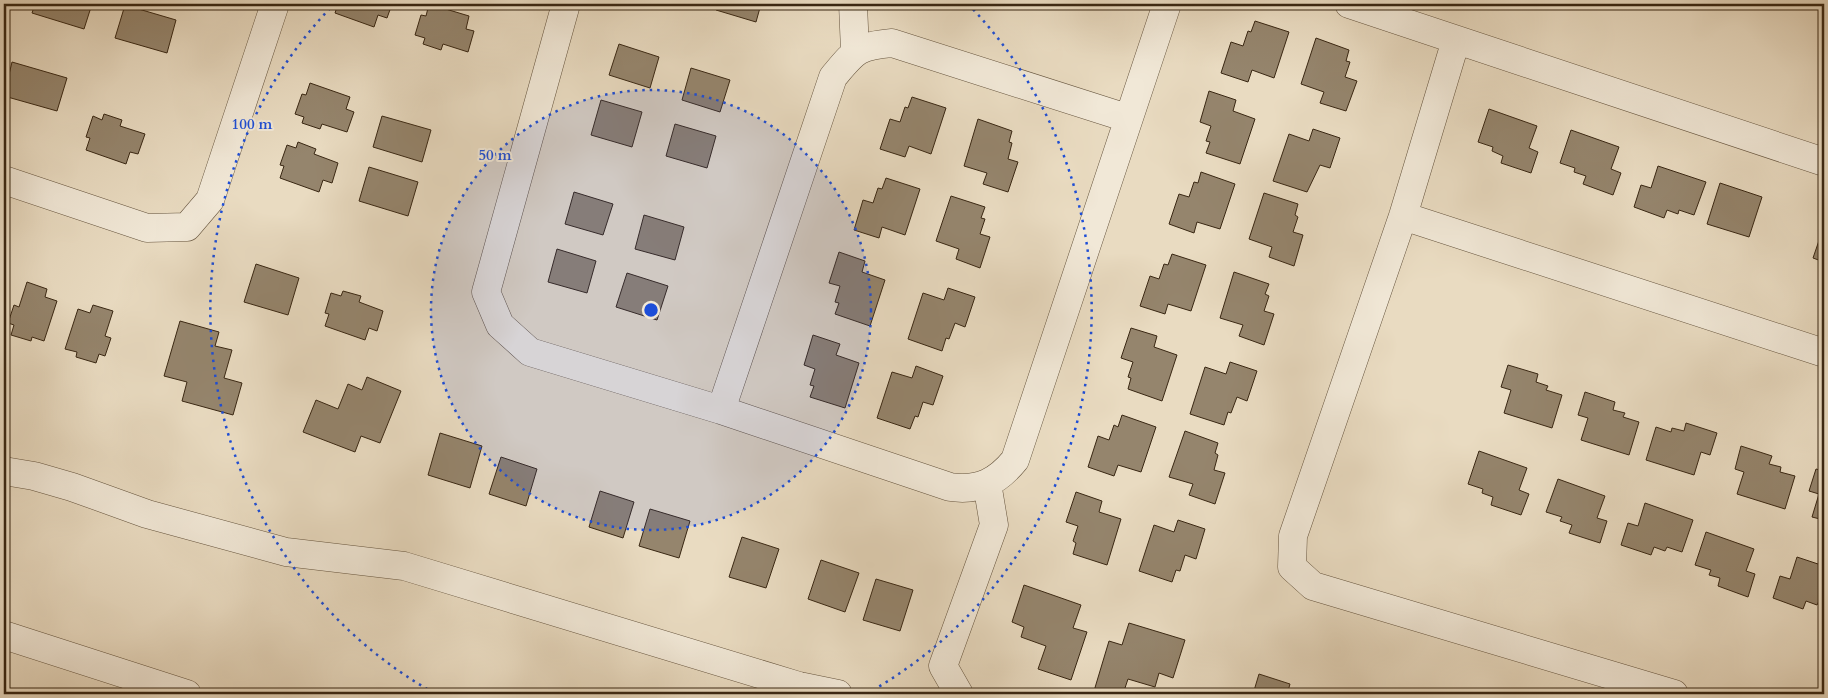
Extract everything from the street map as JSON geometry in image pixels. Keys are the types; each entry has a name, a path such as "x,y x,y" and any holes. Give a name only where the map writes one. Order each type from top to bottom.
{"street":[{"path":"4,180 147,228 187,227 210,200 276,4"},
{"path":"566,4 486,292 500,324 530,352 721,410 950,488 968,490 1002,476 1015,460 1127,118 1167,4"},
{"path":"853,4 854,51"},
{"path":"1349,4 1824,162"},
{"path":"1456,40 1403,216 1293,536 1292,567 1312,586 1674,694"},
{"path":"721,410 833,77 854,51 873,45 892,43 1127,118"},
{"path":"1403,216 1824,353"},
{"path":"4,471 72,487 147,514 286,552 404,566 799,686 838,694"},
{"path":"959,694 943,666 994,525 987,483"},
{"path":"4,635 186,694"}],"building":[{"path":"35,4 92,4 84,29 32,13"},
{"path":"338,4 392,4 387,18 378,15 374,27 335,13"},
{"path":"429,4 469,16 466,29 474,31 468,52 443,44 441,50 423,44 425,38 415,35 421,15 426,16"},
{"path":"717,4 761,4 756,22 716,10"},
{"path":"125,5 176,20 167,53 115,38"},
{"path":"1255,21 1289,32 1274,78 1252,70 1248,82 1221,73 1231,42 1243,46 1248,31 1251,32"},
{"path":"1316,38 1349,50 1346,61 1350,62 1345,77 1357,81 1346,111 1320,103 1324,92 1301,84"},
{"path":"619,44 659,57 650,88 609,75"},
{"path":"12,62 67,78 57,111 4,96"},
{"path":"691,68 730,80 720,112 682,100"},
{"path":"310,83 350,97 346,109 354,112 347,132 322,124 320,129 302,123 304,117 295,114 302,94 306,95"},
{"path":"1209,91 1236,100 1233,111 1255,119 1240,164 1206,153 1210,142 1206,141 1211,126 1200,122"},
{"path":"912,97 946,108 931,154 909,146 905,157 880,149 890,119 900,122 905,107 908,108"},
{"path":"601,100 642,112 632,147 591,135"},
{"path":"1489,109 1537,126 1529,148 1538,152 1531,173 1501,163 1503,156 1492,151 1493,147 1478,142"},
{"path":"104,114 122,120 120,126 145,134 138,154 130,152 126,164 86,150 90,138 86,137 93,116 102,120"},
{"path":"382,116 431,130 422,162 373,147"},
{"path":"978,119 1012,131 1009,142 1012,143 1008,159 1018,162 1008,192 983,184 987,173 964,166"},
{"path":"675,124 716,136 707,168 666,156"},
{"path":"1313,129 1340,138 1330,168 1320,165 1307,192 1273,181 1289,134 1309,141"},
{"path":"1571,130 1619,147 1611,169 1621,173 1613,195 1583,184 1586,176 1574,172 1575,168 1560,163"},
{"path":"298,142 316,149 314,154 338,163 332,183 323,180 319,192 280,178 284,166 280,165 287,145 296,148"},
{"path":"1658,166 1706,182 1694,215 1679,210 1678,214 1667,210 1664,218 1634,207 1641,185 1651,188"},
{"path":"369,167 418,182 408,216 359,201"},
{"path":"1201,172 1235,184 1220,229 1197,222 1194,233 1169,224 1179,194 1189,197 1194,182 1198,183"},
{"path":"886,178 920,189 905,235 882,227 879,238 854,230 863,200 873,203 878,188 882,189"},
{"path":"1720,183 1762,197 1749,237 1707,224"},
{"path":"574,192 613,204 603,235 565,224"},
{"path":"1264,193 1298,204 1295,215 1298,217 1293,232 1303,235 1294,266 1269,257 1272,247 1249,239"},
{"path":"951,196 985,207 981,218 985,219 980,234 990,237 980,268 956,259 959,249 936,241"},
{"path":"644,215 684,227 675,260 635,249"},
{"path":"1824,226 1824,262 1813,258"},
{"path":"557,249 596,261 587,293 548,282"},
{"path":"839,252 865,261 862,272 885,280 870,326 835,314 839,303 835,302 840,286 829,283"},
{"path":"1172,254 1206,265 1191,311 1168,304 1165,314 1140,306 1150,276 1159,279 1164,264 1168,265"},
{"path":"256,264 299,278 288,315 244,302"},
{"path":"1234,272 1269,284 1265,294 1269,296 1264,311 1274,314 1264,345 1239,336 1243,325 1220,318"},
{"path":"627,273 668,286 657,320 616,307"},
{"path":"27,282 47,289 45,297 57,301 44,341 32,337 31,341 11,335 14,325 8,323 14,305 19,307"},
{"path":"948,288 975,297 965,327 955,323 949,339 946,338 942,351 908,339 923,293 944,300"},
{"path":"343,291 361,296 359,302 383,311 377,331 369,328 365,340 325,326 329,314 325,313 331,293 341,296"},
{"path":"93,305 113,311 105,336 111,338 105,356 99,354 96,363 76,357 77,352 65,349 78,309 90,313"},
{"path":"180,321 219,332 215,346 232,350 224,378 242,383 233,415 182,401 187,382 164,376"},
{"path":"1131,328 1157,336 1154,347 1177,355 1162,401 1128,389 1131,378 1128,377 1133,362 1121,358"},
{"path":"813,335 840,344 836,355 859,363 845,408 810,397 814,386 810,385 815,369 804,365"},
{"path":"1230,362 1257,371 1247,401 1237,397 1231,413 1228,412 1224,425 1190,414 1205,367 1226,374"},
{"path":"1508,365 1538,374 1536,382 1548,386 1546,390 1562,395 1552,428 1504,413 1511,390 1501,387"},
{"path":"916,366 943,376 933,405 923,402 918,417 915,416 910,429 877,418 892,372 912,378"},
{"path":"367,377 401,391 380,443 361,436 355,452 303,432 316,400 338,409 348,384 362,390"},
{"path":"1585,392 1615,402 1613,410 1625,413 1623,417 1639,422 1629,455 1581,440 1588,418 1578,415"},
{"path":"1122,415 1156,427 1141,472 1118,465 1114,476 1088,467 1098,436 1109,440 1114,425 1118,427"},
{"path":"1686,423 1717,433 1710,455 1701,452 1694,475 1646,460 1656,427 1671,432 1672,428 1684,431"},
{"path":"1185,431 1218,443 1215,453 1218,455 1214,470 1225,473 1215,504 1189,495 1193,484 1169,477"},
{"path":"440,433 482,446 470,488 428,475"},
{"path":"1741,446 1772,456 1769,464 1781,467 1780,472 1795,476 1785,509 1737,494 1744,472 1735,469"},
{"path":"1479,451 1527,468 1519,490 1529,494 1521,515 1491,505 1493,497 1482,493 1483,489 1468,484"},
{"path":"501,457 537,469 526,506 489,494"},
{"path":"1816,469 1824,471 1824,520 1812,517 1819,494 1809,491"},
{"path":"1558,479 1605,496 1597,518 1607,521 1600,543 1569,533 1572,525 1560,521 1562,517 1546,512"},
{"path":"600,491 634,502 623,538 589,527"},
{"path":"1076,492 1102,501 1099,512 1121,519 1107,565 1073,554 1076,543 1073,541 1078,526 1066,522"},
{"path":"1645,503 1693,520 1682,552 1667,547 1665,551 1654,547 1651,555 1621,545 1628,523 1638,526"},
{"path":"650,509 690,521 679,558 639,546"},
{"path":"1178,520 1205,529 1196,559 1185,555 1180,571 1176,570 1172,582 1139,571 1154,525 1174,532"},
{"path":"1706,532 1754,549 1746,571 1755,574 1748,597 1718,586 1720,578 1709,575 1711,570 1695,565"},
{"path":"742,537 779,549 766,588 729,577"},
{"path":"1797,557 1824,566 1824,603 1819,601 1817,605 1806,601 1803,609 1773,598 1780,576 1790,579"},
{"path":"821,560 859,573 845,612 808,599"},
{"path":"876,579 913,590 900,631 863,620"},
{"path":"1024,585 1081,605 1073,628 1087,632 1071,680 1038,669 1046,646 1021,637 1024,627 1012,622"},
{"path":"1129,623 1185,640 1173,678 1159,673 1155,687 1128,679 1123,694 1106,694 1094,691 1109,641 1122,645"},
{"path":"1259,674 1290,684 1288,691 1297,694 1253,694"}]}
